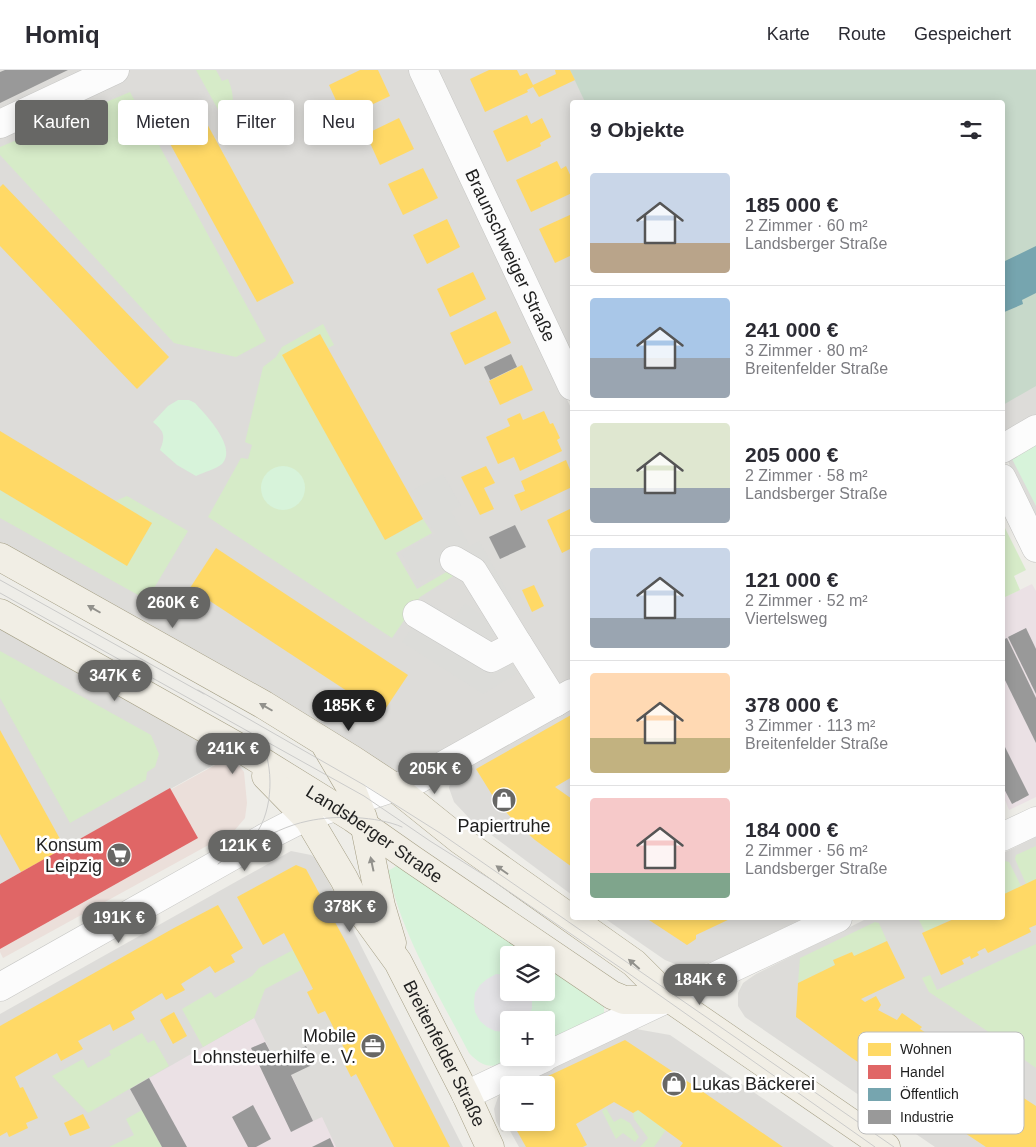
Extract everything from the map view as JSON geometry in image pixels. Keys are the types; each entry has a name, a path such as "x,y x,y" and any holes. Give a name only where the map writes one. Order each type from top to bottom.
{"main road":[{"path":"0,557 255,700 323,741 394,787 460,840 570,918"},
{"name":"Landsberger Straße","path":"0,613 223,738 346,803 366,827 612,995 624,1000 664,1000 669,998"},
{"name":"Breitenfelder Straße","path":"223,738 271,781 309,820 344,879 358,907 398,962 466,1095 490,1147"},
{"path":"323,741 343,772 346,803"},
{"name":"Breitenfelder Straße","path":"366,827 381,906 398,962"},
{"path":"573,920 634,963 669,998 858,1128"},
{"path":"867,1134 886,1147"}],"street":[{"path":"0,124 115,70"},
{"name":"Braunschweiger Straße","path":"424,70 570,382"},
{"path":"1005,446 1036,429"},
{"path":"1005,484 1036,548"},
{"path":"0,987 251,844 305,817 417,780 564,698 518,644 473,571 454,560"},
{"path":"417,614 491,658 518,644"},
{"path":"1005,836 1036,821"},
{"path":"555,1052 834,920"},
{"path":"466,1095 526,1066"}],"shaded area":[{"path":"0,70 411,70 570,406 570,680 404,772 394,772 0,547"},
{"path":"437,70 1036,70 1036,520 1005,455 1005,100 570,100 570,351"},
{"path":"443,474 461,506 451,511 470,546 479,541 514,603 494,613 451,565 418,583 401,553 435,534 411,491"},
{"path":"1032,584 1036,591 1036,797 1009,810 1005,800 1005,597"},
{"path":"430,603 454,619 465,603 500,628 489,642 499,643 518,673 483,694 402,642"},
{"path":"0,627 223,752 226,758 0,884"},
{"path":"570,710 570,894 470,819 454,802 449,788 451,780 457,772"},
{"path":"223,752 235,760 244,772 247,803 245,818 234,831 3,958 0,952 0,884 226,759"},
{"path":"1036,837 1036,1147 935,1147 916,1134 1024,1134 1024,1032 858,1032 858,1094 745,1017 738,1006 738,993 743,983 756,974 864,920 1005,920 1005,852"},
{"path":"291,851 311,855 317,859 463,1147 0,1147 0,1014"},
{"path":"607,920 800,920 719,959 701,965 675,964 665,960"},
{"path":"496,974 500,974 500,1001 532,1001 531,1011 500,1011 500,1031 487,1027 480,1021 475,1012 474,1003 475,993 487,979"},
{"path":"254,1018 275,1061 283,1057 313,1121 322,1117 336,1147 162,1147 130,1089"},
{"path":"636,1029 670,1035 834,1147 519,1147 510,1131 555,1131 555,1076 533,1076 624,1032"},
{"path":"500,1095 500,1128 496,1121 494,1109"}],"green space":[{"path":"196,70 216,70 222,81 228,79 233,100 218,100 218,109"},
{"path":"570,70 1036,70 1036,386 1005,404 1005,100 584,100"},
{"path":"130,92 134,100 118,100 118,145 159,145 266,341 236,357 174,343 0,155 0,147 15,141 15,145 108,145 108,101"},
{"path":"323,324 334,345 328,348 320,334 283,355 385,540 423,519 432,533 396,553 417,589 455,567 458,573 420,597 392,638 208,517 241,458 248,459 252,445 245,442 263,367 276,357 282,347"},
{"path":"178,400 189,400 195,403 219,432 226,449 226,457 222,464 196,476 177,465 160,450 163,434 160,428 153,422 168,406"},
{"path":"1036,444 1036,506 1011,457"},
{"path":"279,466 287,466 299,472 305,488 299,504 287,510 279,510 267,504 261,492 261,484 267,472"},
{"path":"0,490 127,565 152,523 115,501 127,496 188,531 147,600 0,518"},
{"path":"1005,528 1026,570 1014,576 1020,590 1005,597"},
{"path":"0,651 151,735 159,754 155,767 147,772 146,780 70,823 0,698"},
{"path":"1036,846 1036,879 1026,884 1015,859 1016,855"},
{"path":"1005,861 1009,862 1021,886 1005,894"},
{"path":"398,865 516,946 500,946 500,1001 555,1001 555,973 604,1007 604,1015 555,1038 555,1011 500,1011 500,1064 490,1066 480,1063 469,1053 422,965 402,919 388,871"},
{"path":"919,920 950,920 925,932"},
{"path":"875,922 879,923 887,941 854,956 852,952 833,960 835,965 798,983 800,958"},
{"path":"1036,944 1036,1068 1024,1059 1024,1032 989,1032 929,992 922,978 930,975 937,990"},
{"path":"293,950 303,969 265,989 254,1018 203,1047 182,1009 211,992 215,998 252,976 259,968"},
{"path":"142,1033 148,1043 154,1040 169,1066 88,1113 52,1076 83,1059 88,1068 111,1055 109,1051"},
{"path":"606,1108 614,1122 621,1118 630,1123 639,1137 635,1142 623,1133 616,1139 602,1111"},
{"path":"142,1110 162,1147 109,1147 134,1135 126,1119"},
{"path":"638,1110 666,1130 654,1147 640,1147 648,1138 634,1119 633,1113"}],"building: Wohnen":[{"path":"360,70 378,70 390,96 373,104 373,100 336,100 329,85"},
{"path":"489,70 517,70 520,76 527,73 533,85 556,74 555,70 570,70 575,80 539,97 533,87 527,90 528,92 485,112 470,79"},
{"path":"527,115 531,124 542,118 551,137 540,143 541,146 507,162 493,131"},
{"path":"399,118 414,149 380,165 371,145 373,145 373,131"},
{"path":"208,126 294,283 257,302 171,145 208,145"},
{"path":"557,161 561,169 566,166 570,175 570,194 531,212 516,180"},
{"path":"423,168 438,198 403,215 388,184"},
{"path":"3,184 169,357 137,389 0,246 0,187"},
{"path":"570,215 570,256 555,263 539,229"},
{"path":"447,219 460,247 427,264 413,235"},
{"path":"473,272 486,299 450,317 437,289"},
{"path":"496,311 511,343 465,365 450,333"},
{"path":"320,334 423,519 385,540 282,355"},
{"path":"522,365 533,390 500,405 489,381"},
{"path":"544,411 550,424 553,423 560,438 557,440 562,451 520,471 514,457 498,464 486,437 510,426 507,419 520,413 523,420"},
{"path":"0,431 152,523 127,566 0,490"},
{"path":"566,460 570,470 570,488 521,511 514,495 525,491 521,481"},
{"path":"486,466 495,483 484,488 494,509 480,515 461,477"},
{"path":"570,509 570,549 562,553 547,520"},
{"path":"216,548 408,675 382,714 190,588"},
{"path":"534,585 544,606 532,612 522,590"},
{"path":"570,716 570,778 555,787 570,798 570,866 535,840 514,821 494,798 476,769"},
{"path":"0,730 65,848 21,872 0,834"},
{"path":"296,865 306,869 348,946 450,1147 394,1147 356,1074 351,1077 340,1055 346,1052 325,1011 318,1014 307,992 313,989 284,933 263,945 237,897"},
{"path":"1036,879 1036,925 1029,928 1031,932 988,953 985,948 977,952 979,955 971,959 970,956 962,960 964,964 941,975 922,933 951,920 1005,920 1005,894"},
{"path":"218,905 243,948 231,955 235,962 215,973 210,966 181,984 185,990 166,1000 162,993 131,1012 135,1019 113,1031 110,1024 78,1041 83,1049 61,1061 57,1053 15,1077 20,1088 23,1087 38,1118 26,1123 28,1128 9,1137 7,1132 0,1136 0,1026"},
{"path":"649,920 728,920 696,935 696,939 687,945"},
{"path":"887,941 905,978 861,999 865,1002 876,996 881,1005 878,1010 897,1020 902,1013 922,1027 920,1029 925,1032 858,1032 858,1062 796,1017 798,983 835,965 833,960 852,952 854,956"},
{"path":"174,1012 187,1036 173,1044 160,1020"},
{"path":"625,1040 783,1147 680,1147 683,1143 638,1110 633,1113 614,1102 576,1124 587,1145 583,1147 526,1147 517,1131 555,1131 555,1076 548,1076"},
{"path":"1024,1098 1036,1106 1036,1147 986,1147 966,1134 1024,1134"},
{"path":"83,1114 90,1128 70,1136 64,1123"}],"building: Handel":[{"path":"170,788 198,838 0,949 0,884"}],"building: Öffentlich":[{"path":"1036,246 1036,293 1022,300 1023,304 1005,312 1005,261"}],"building: Industrie":[{"path":"5,70 68,70 0,103 0,72"},
{"path":"511,354 517,367 490,380 484,367"},
{"path":"515,525 526,547 500,559 489,537"},
{"path":"1026,628 1036,649 1036,694 1008,637"},
{"path":"1007,638 1036,698 1036,743 1005,680 1005,639"},
{"path":"1005,747 1029,795 1012,804 1005,791"},
{"path":"265,1042 275,1061 306,1046 314,1064 291,1075 313,1121 291,1132 251,1048"},
{"path":"149,1078 187,1147 162,1147 130,1089"},
{"path":"253,1105 271,1139 256,1147 248,1147 232,1117"},
{"path":"330,1138 334,1147 312,1147"}],"tram line":[{"path":"0,580 204,694"},
{"path":"0,593 364,796 495,882 628,973 875,1147"},
{"path":"198,690 364,785 440,833 858,1122"},
{"path":"218,864 251,839 264,819 269,794 269,768 267,756 257,735"},
{"path":"251,844 286,828 319,819 343,817 368,819 392,823 402,827"},
{"path":"875,1134 894,1147"}],"place":[{"name":"Papiertruhe","path":"504,800"},
{"name":"Konsum Leipzig","path":"119,855"},
{"name":"Mobile Lohnsteuerhilfe e. V.","path":"373,1046"},
{"name":"Lukas Bäckerei","path":"674,1084"}]}
